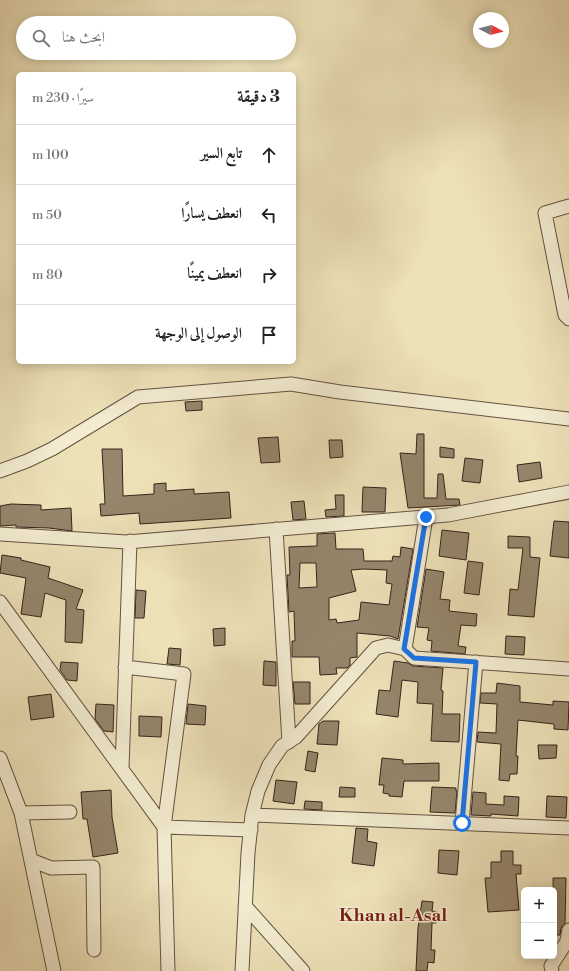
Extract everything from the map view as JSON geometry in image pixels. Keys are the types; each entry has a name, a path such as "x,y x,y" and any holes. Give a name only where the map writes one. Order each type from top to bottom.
{"street":[{"path":"569,206 545,214 565,314 569,319"},
{"path":"0,471 27,461 52,449 138,397 291,384 340,392 569,419"},
{"path":"0,534 130,542 448,515 569,492"},
{"path":"404,649 426,517"},
{"path":"276,529 289,742"},
{"path":"122,768 130,542"},
{"path":"0,602 164,827"},
{"path":"242,971 248,853 252,815 258,791 269,765 282,746 296,737 376,648 388,645 404,649 414,658 569,669"},
{"path":"462,823 476,662"},
{"path":"125,667 184,674 164,827 168,971"},
{"path":"0,758 21,813 54,971"},
{"path":"21,813 70,812"},
{"path":"252,815 569,828"},
{"path":"164,827 251,830"},
{"path":"31,860 51,868 93,866 94,950"},
{"path":"245,906 303,971"},
{"path":"552,971 551,966 567,941 569,930"}],"building":[{"path":"202,401 202,410 186,411 185,402"},
{"path":"417,434 424,434 424,498 437,498 438,474 443,474 446,499 459,499 460,505 408,508 400,453 416,454"},
{"path":"278,437 280,462 261,463 258,438"},
{"path":"329,440 342,440 343,457 330,458"},
{"path":"440,447 454,449 454,458 440,457"},
{"path":"102,449 122,449 123,496 154,494 154,484 166,483 166,491 194,489 194,494 229,492 231,518 140,524 139,513 101,516 100,504 105,504"},
{"path":"465,458 483,460 480,483 462,481"},
{"path":"540,462 542,478 519,482 517,465"},
{"path":"363,487 386,488 385,512 362,512"},
{"path":"335,495 344,495 344,516 326,517 325,510 336,509"},
{"path":"304,501 306,519 293,520 291,502"},
{"path":"11,504 41,505 41,510 71,508 72,531 49,528 16,527 16,525 0,526 0,506"},
{"path":"554,521 569,522 569,558 550,556"},
{"path":"442,530 469,533 466,560 439,556"},
{"path":"335,533 336,549 363,549 364,561 392,561 393,556 400,557 401,547 413,549 398,639 390,636 357,633 357,657 350,658 350,665 347,668 336,668 337,674 320,675 319,657 292,657 292,641 295,641 294,611 289,612 287,575 290,575 289,547 317,546 317,534","holes":["300,563 316,563 317,587 299,588","351,570 387,570 386,583 392,584 389,605 361,602 359,620 337,623 336,619 329,620 329,598 356,591"]},
{"path":"508,536 530,537 530,557 540,558 534,617 508,615 510,589 518,590 523,548 508,548"},
{"path":"2,555 21,558 21,560 50,567 48,578 83,590 76,609 84,610 82,643 65,642 66,600 45,593 41,617 21,614 26,578 0,573"},
{"path":"468,561 483,563 479,595 464,593"},
{"path":"426,569 444,572 440,599 450,600 449,611 477,614 476,626 461,625 458,646 466,647 465,654 431,651 432,641 427,640 429,628 417,627"},
{"path":"136,590 146,591 144,618 135,618"},
{"path":"225,628 225,645 214,646 213,629"},
{"path":"506,636 525,637 524,655 505,654"},
{"path":"169,648 181,649 180,665 167,664"},
{"path":"264,661 276,662 276,686 263,685"},
{"path":"394,661 408,663 413,666 443,668 441,690 443,691 442,714 460,714 459,742 431,741 433,704 417,703 418,682 402,680 398,717 376,714 379,690 390,691"},
{"path":"61,662 78,663 77,681 67,680 60,670"},
{"path":"293,682 310,682 310,704 295,704"},
{"path":"497,683 520,686 520,702 553,705 553,701 569,702 568,730 554,729 554,724 518,720 516,756 518,756 517,774 510,774 509,781 499,780 501,744 477,742 478,732 496,733 497,704 480,703 481,693 496,693"},
{"path":"51,694 54,717 31,720 28,697"},
{"path":"96,704 114,705 113,732 104,731 95,719"},
{"path":"188,704 206,706 205,725 186,724"},
{"path":"139,716 162,717 161,737 139,736"},
{"path":"323,721 339,721 337,745 317,744 319,724"},
{"path":"538,745 557,745 556,758 539,759"},
{"path":"308,751 318,753 315,772 305,770"},
{"path":"382,758 403,760 403,764 439,763 439,781 404,781 402,797 389,796 389,794 383,793 384,785 379,785"},
{"path":"276,780 297,782 294,804 273,801"},
{"path":"340,787 355,788 355,797 339,797"},
{"path":"432,787 456,788 455,813 430,812"},
{"path":"111,790 112,817 118,853 93,857 87,819 83,819 81,792"},
{"path":"473,792 486,793 486,804 504,805 504,796 519,797 518,816 491,814 491,816 471,815"},
{"path":"547,796 567,797 566,818 546,817"},
{"path":"305,801 322,802 322,810 304,809"},
{"path":"356,828 368,829 367,841 377,843 374,866 352,863"},
{"path":"439,850 459,851 457,875 438,873"},
{"path":"501,851 513,851 513,865 521,865 521,874 516,874 519,910 488,912 485,878 491,878 491,862 501,862"},
{"path":"553,878 566,878 565,923 561,928 560,935 557,935 557,887 553,887"},
{"path":"422,901 433,902 432,911 437,912 436,923 432,923 431,950 435,950 434,963 428,962 427,971 416,971 418,928"}],"district":[{"name":"Khan al-Asal","path":"393,915"}],"route":[{"path":"426,517 404,649 414,658 476,662 462,823"}]}
